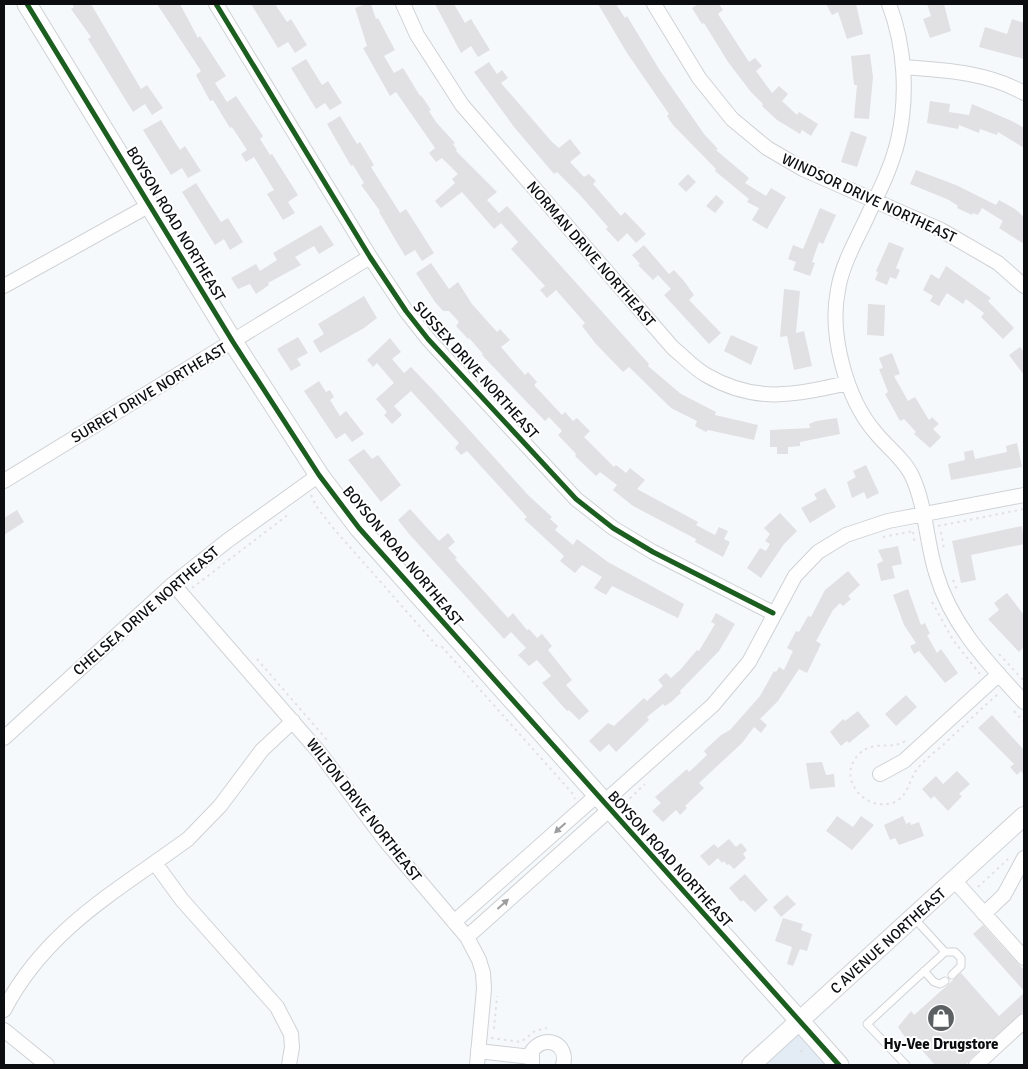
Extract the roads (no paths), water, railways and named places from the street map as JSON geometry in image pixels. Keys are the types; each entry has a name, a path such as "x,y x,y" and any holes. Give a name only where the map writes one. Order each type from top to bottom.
{"main road":[{"name":"BOYSON ROAD NORTHEAST","path":"27,4 233,342 319,475 359,528 838,1065"}],"street":[{"name":"SUSSEX DRIVE NORTHEAST","path":"216,4 370,257 406,312 428,339 576,499 613,528 653,552 773,614"},
{"name":"NORMAN DRIVE NORTHEAST","path":"403,4 417,35 462,105 673,348 705,374 734,388 766,395 797,395 848,383"},
{"name":"WINDSOR DRIVE NORTHEAST","path":"654,4 699,78 732,119 766,148 802,169 942,230 990,258 1024,286"},
{"path":"889,4 896,22 903,67 904,94 897,142 874,201 841,274 837,291 836,330 848,383 866,420 911,473 917,489 935,572 943,595 967,636 1024,702"},
{"path":"903,67 954,71 987,78 1024,93"},
{"path":"4,286 150,205"},
{"name":"SURREY DRIVE NORTHEAST","path":"4,481 370,257"},
{"name":"CHELSEA DRIVE NORTHEAST","path":"4,738 173,584 227,541 319,475"},
{"path":"466,937 603,803 713,705 749,662 795,576 818,552 846,535 888,522 1024,495"},
{"name":"WILTON DRIVE NORTHEAST","path":"173,584 319,752 384,840 466,937 479,960 483,973 484,989 478,1058"},
{"path":"880,774 904,761 999,674"},
{"path":"4,1010 27,973 62,932 81,915 155,863 204,825 262,750 293,721"},
{"path":"454,922 603,803"},
{"name":"C AVENUE NORTHEAST","path":"751,1065 1024,816"},
{"path":"984,914 1004,895 1024,858"},
{"path":"155,863 182,900 277,1007 290,1034 292,1048 289,1065"},
{"path":"954,880 1024,958"},
{"path":"976,1065 1024,1020"},
{"path":"4,1030 47,1065"},
{"path":"478,1058 532,1061 532,1051 540,1043 552,1042 557,1044 564,1053 563,1065"}],"lane":[{"path":"913,917 945,952"},
{"path":"906,1065 867,1024 945,952 955,952 960,958 961,966 952,975"},
{"path":"924,972 934,982 940,984 945,981"}],"place":[{"name":"Hy-Vee Drugstore","path":"941,1018"}]}
